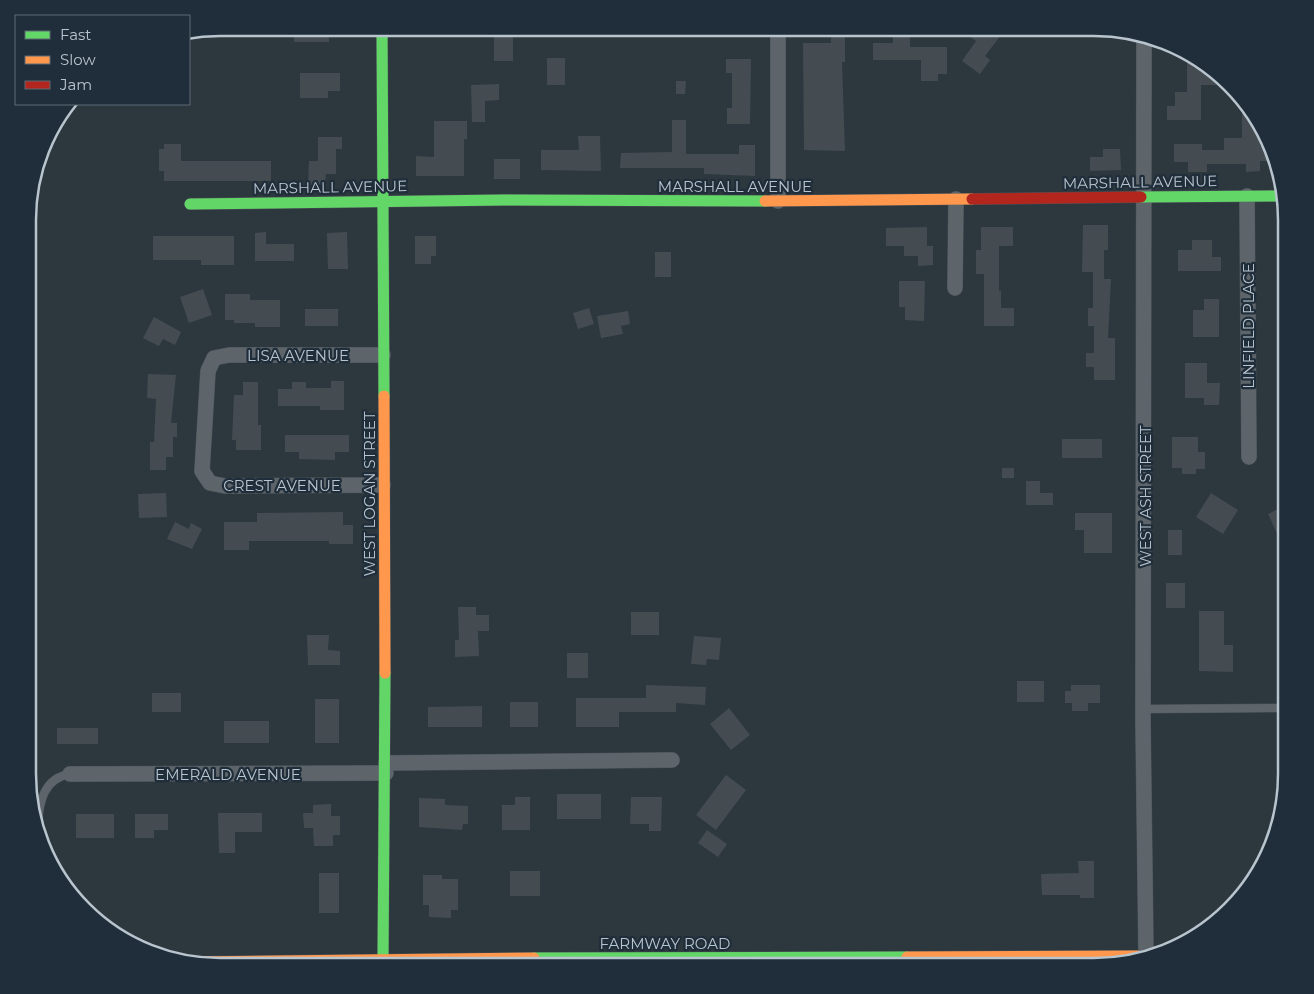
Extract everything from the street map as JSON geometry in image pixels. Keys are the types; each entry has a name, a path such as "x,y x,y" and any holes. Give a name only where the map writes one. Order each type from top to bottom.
{"street":[{"name":"WEST LOGAN STREET","path":"382,36 386,768 383,958"},
{"path":"778,36 778,201"},
{"name":"WEST ASH STREET","path":"1144,44 1143,709 1146,950"},
{"name":"LINFIELD PLACE","path":"1247,196 1249,457"},
{"name":"MARSHALL AVENUE","path":"190,204 383,201 778,201 1276,196"},
{"path":"955,288 956,199"},
{"name":"LISA AVENUE","path":"210,483 202,471 208,371 214,358 229,355 383,355"},
{"name":"CREST AVENUE","path":"210,483 225,486 384,485"},
{"name":"EMERALD AVENUE","path":"70,774 672,760"},
{"name":"FARMWAY ROAD","path":"922,958 1115,956"}],"lane":[{"path":"1143,709 1278,708"},
{"path":"39,803 43,794 62,775 70,774"}],"building":[{"path":"294,36 329,36 329,42 294,42"},
{"path":"494,36 513,36 513,61 494,61"},
{"path":"831,36 845,36 845,62 842,62 845,151 804,150 803,43 831,43"},
{"path":"1000,36 985,56 990,60 980,74 962,61 976,41 970,37"},
{"path":"893,37 910,37 910,47 947,47 947,74 938,74 938,81 921,81 921,60 873,60 873,43 893,43"},
{"path":"547,58 565,58 565,85 547,85"},
{"path":"726,59 751,59 750,124 727,124 727,108 732,108 732,73 726,73"},
{"path":"1187,62 1218,85 1201,85 1201,120 1167,120 1167,106 1175,106 1175,92 1187,92"},
{"path":"300,73 340,73 340,91 328,91 328,98 300,98"},
{"path":"676,81 686,81 685,94 676,94"},
{"path":"499,84 499,100 485,101 485,122 472,122 471,85"},
{"path":"1242,111 1259,139 1260,146 1262,146 1268,161 1260,161 1260,171 1246,172 1246,164 1207,164 1207,172 1188,172 1188,162 1174,162 1174,144 1202,144 1202,150 1224,150 1224,138 1242,138"},
{"path":"672,120 686,120 686,154 739,154 739,145 755,145 755,176 704,174 704,168 620,168 621,153 672,152"},
{"path":"434,121 467,121 467,139 464,139 464,176 416,176 416,156 434,157"},
{"path":"578,136 600,136 601,171 541,170 541,150 579,150"},
{"path":"318,137 342,137 342,149 336,149 336,174 326,174 325,185 308,185 309,161 318,161"},
{"path":"164,144 181,144 181,161 271,161 271,181 164,181 164,171 159,171 159,149 164,149"},
{"path":"1103,149 1120,149 1121,170 1090,171 1090,157 1103,157"},
{"path":"494,159 520,159 520,179 494,179"},
{"path":"1083,225 1108,225 1108,250 1104,250 1104,279 1111,279 1108,338 1115,338 1115,380 1094,380 1094,367 1086,367 1086,353 1094,353 1094,326 1088,326 1088,308 1093,308 1093,272 1082,272"},
{"path":"927,227 927,246 933,246 933,265 918,266 918,256 904,256 904,246 886,246 886,228"},
{"path":"981,227 1013,227 1013,246 999,246 999,291 1001,291 1001,308 1014,308 1014,326 984,326 984,274 976,274 976,250 981,250"},
{"path":"266,232 266,244 294,244 294,261 255,261 255,233"},
{"path":"347,232 348,269 328,269 327,233"},
{"path":"153,236 234,236 234,265 201,265 201,260 153,260"},
{"path":"415,236 436,236 436,256 431,256 431,264 415,264"},
{"path":"1192,240 1212,240 1212,257 1221,257 1221,271 1178,271 1178,250 1192,250"},
{"path":"655,252 671,252 671,277 655,277"},
{"path":"899,281 925,281 924,321 905,320 905,307 899,307"},
{"path":"203,289 212,315 189,323 180,297"},
{"path":"225,294 250,294 250,300 280,300 280,327 255,327 255,323 234,323 234,320 225,320"},
{"path":"1204,299 1219,299 1219,337 1193,337 1193,310 1204,310"},
{"path":"589,308 594,324 578,329 573,313"},
{"path":"305,309 338,309 338,326 305,326"},
{"path":"628,311 630,324 621,326 623,334 601,338 597,316"},
{"path":"154,317 181,332 175,345 163,339 159,346 143,338"},
{"path":"1185,363 1207,363 1207,383 1220,383 1219,405 1204,405 1204,398 1185,398"},
{"path":"148,374 176,375 171,423 177,423 177,437 173,437 173,457 166,457 166,470 150,470 150,442 154,442 156,399 147,398"},
{"path":"331,381 344,381 344,410 320,410 320,406 278,406 278,389 292,389 292,382 306,382 306,388 331,388"},
{"path":"243,382 258,382 258,425 261,425 261,450 236,450 236,440 232,440 234,395 243,395"},
{"path":"285,435 349,435 349,452 335,452 335,460 299,459 299,452 285,452"},
{"path":"1172,437 1198,437 1198,452 1205,452 1205,469 1196,469 1196,474 1182,474 1182,468 1172,468"},
{"path":"1062,439 1102,439 1102,458 1062,458"},
{"path":"1002,468 1014,468 1014,478 1002,478"},
{"path":"1026,481 1040,481 1040,493 1053,493 1053,505 1026,505"},
{"path":"166,493 167,517 139,518 138,494"},
{"path":"1211,493 1238,510 1223,534 1196,517"},
{"path":"1278,509 1278,536 1268,514"},
{"path":"343,512 343,525 353,525 353,544 329,544 329,541 249,541 249,550 224,550 224,522 257,522 257,513"},
{"path":"1075,513 1112,513 1112,553 1084,553 1084,530 1075,530"},
{"path":"175,522 189,529 191,523 202,529 192,549 167,539"},
{"path":"1168,530 1182,530 1182,555 1168,555"},
{"path":"1166,583 1185,583 1185,608 1166,608"},
{"path":"458,607 476,607 476,615 489,615 489,631 478,631 479,656 455,657 455,640 459,640"},
{"path":"1199,611 1224,611 1224,645 1233,645 1233,672 1199,671"},
{"path":"631,612 659,612 659,635 631,635"},
{"path":"307,635 329,635 328,650 340,651 340,665 308,665"},
{"path":"694,636 721,638 719,660 707,659 706,665 691,664"},
{"path":"567,653 588,653 588,678 567,678"},
{"path":"1017,681 1044,681 1044,702 1017,702"},
{"path":"646,685 706,687 705,705 676,703 676,712 619,712 619,727 576,727 576,698 646,698"},
{"path":"1071,685 1100,685 1100,703 1088,703 1088,711 1072,711 1072,703 1065,703 1065,691 1071,691"},
{"path":"152,693 181,693 181,712 152,712"},
{"path":"315,699 339,699 339,743 315,743"},
{"path":"510,702 538,702 538,727 510,727"},
{"path":"482,706 482,727 428,727 428,707"},
{"path":"729,708 750,735 731,750 710,724"},
{"path":"224,721 269,721 269,743 224,743"},
{"path":"57,728 98,728 98,744 57,744"},
{"path":"726,775 746,790 716,830 696,815"},
{"path":"557,794 601,794 601,819 557,819"},
{"path":"515,797 530,797 530,830 502,830 502,805 515,805"},
{"path":"631,797 662,797 661,831 649,831 649,824 630,824"},
{"path":"419,798 445,799 445,805 468,806 468,824 463,824 462,830 419,827"},
{"path":"331,804 331,816 340,816 340,835 333,835 333,846 314,846 313,828 304,828 303,813 313,813 313,805"},
{"path":"218,813 262,813 262,832 235,832 235,853 219,853"},
{"path":"76,814 114,814 114,838 76,838"},
{"path":"135,814 168,814 168,830 154,830 154,838 135,838"},
{"path":"707,830 727,844 718,857 698,843"},
{"path":"1078,861 1094,861 1094,898 1080,898 1080,895 1042,895 1041,874 1079,873"},
{"path":"510,871 540,871 540,896 510,896"},
{"path":"319,873 339,873 339,913 319,913"},
{"path":"423,875 442,875 442,879 458,879 458,910 451,910 451,918 429,917 429,905 423,905"}],"traffic: fast":[{"path":"382,36 384,396"},
{"path":"1141,197 1276,196"},
{"path":"190,204 504,200 765,201"},
{"path":"383,958 385,673"},
{"path":"534,958 907,957"}],"traffic: slow":[{"path":"765,201 972,199"},
{"path":"384,396 385,673"},
{"path":"907,957 1117,956"}],"traffic: jam":[{"path":"972,199 1141,197"}]}
